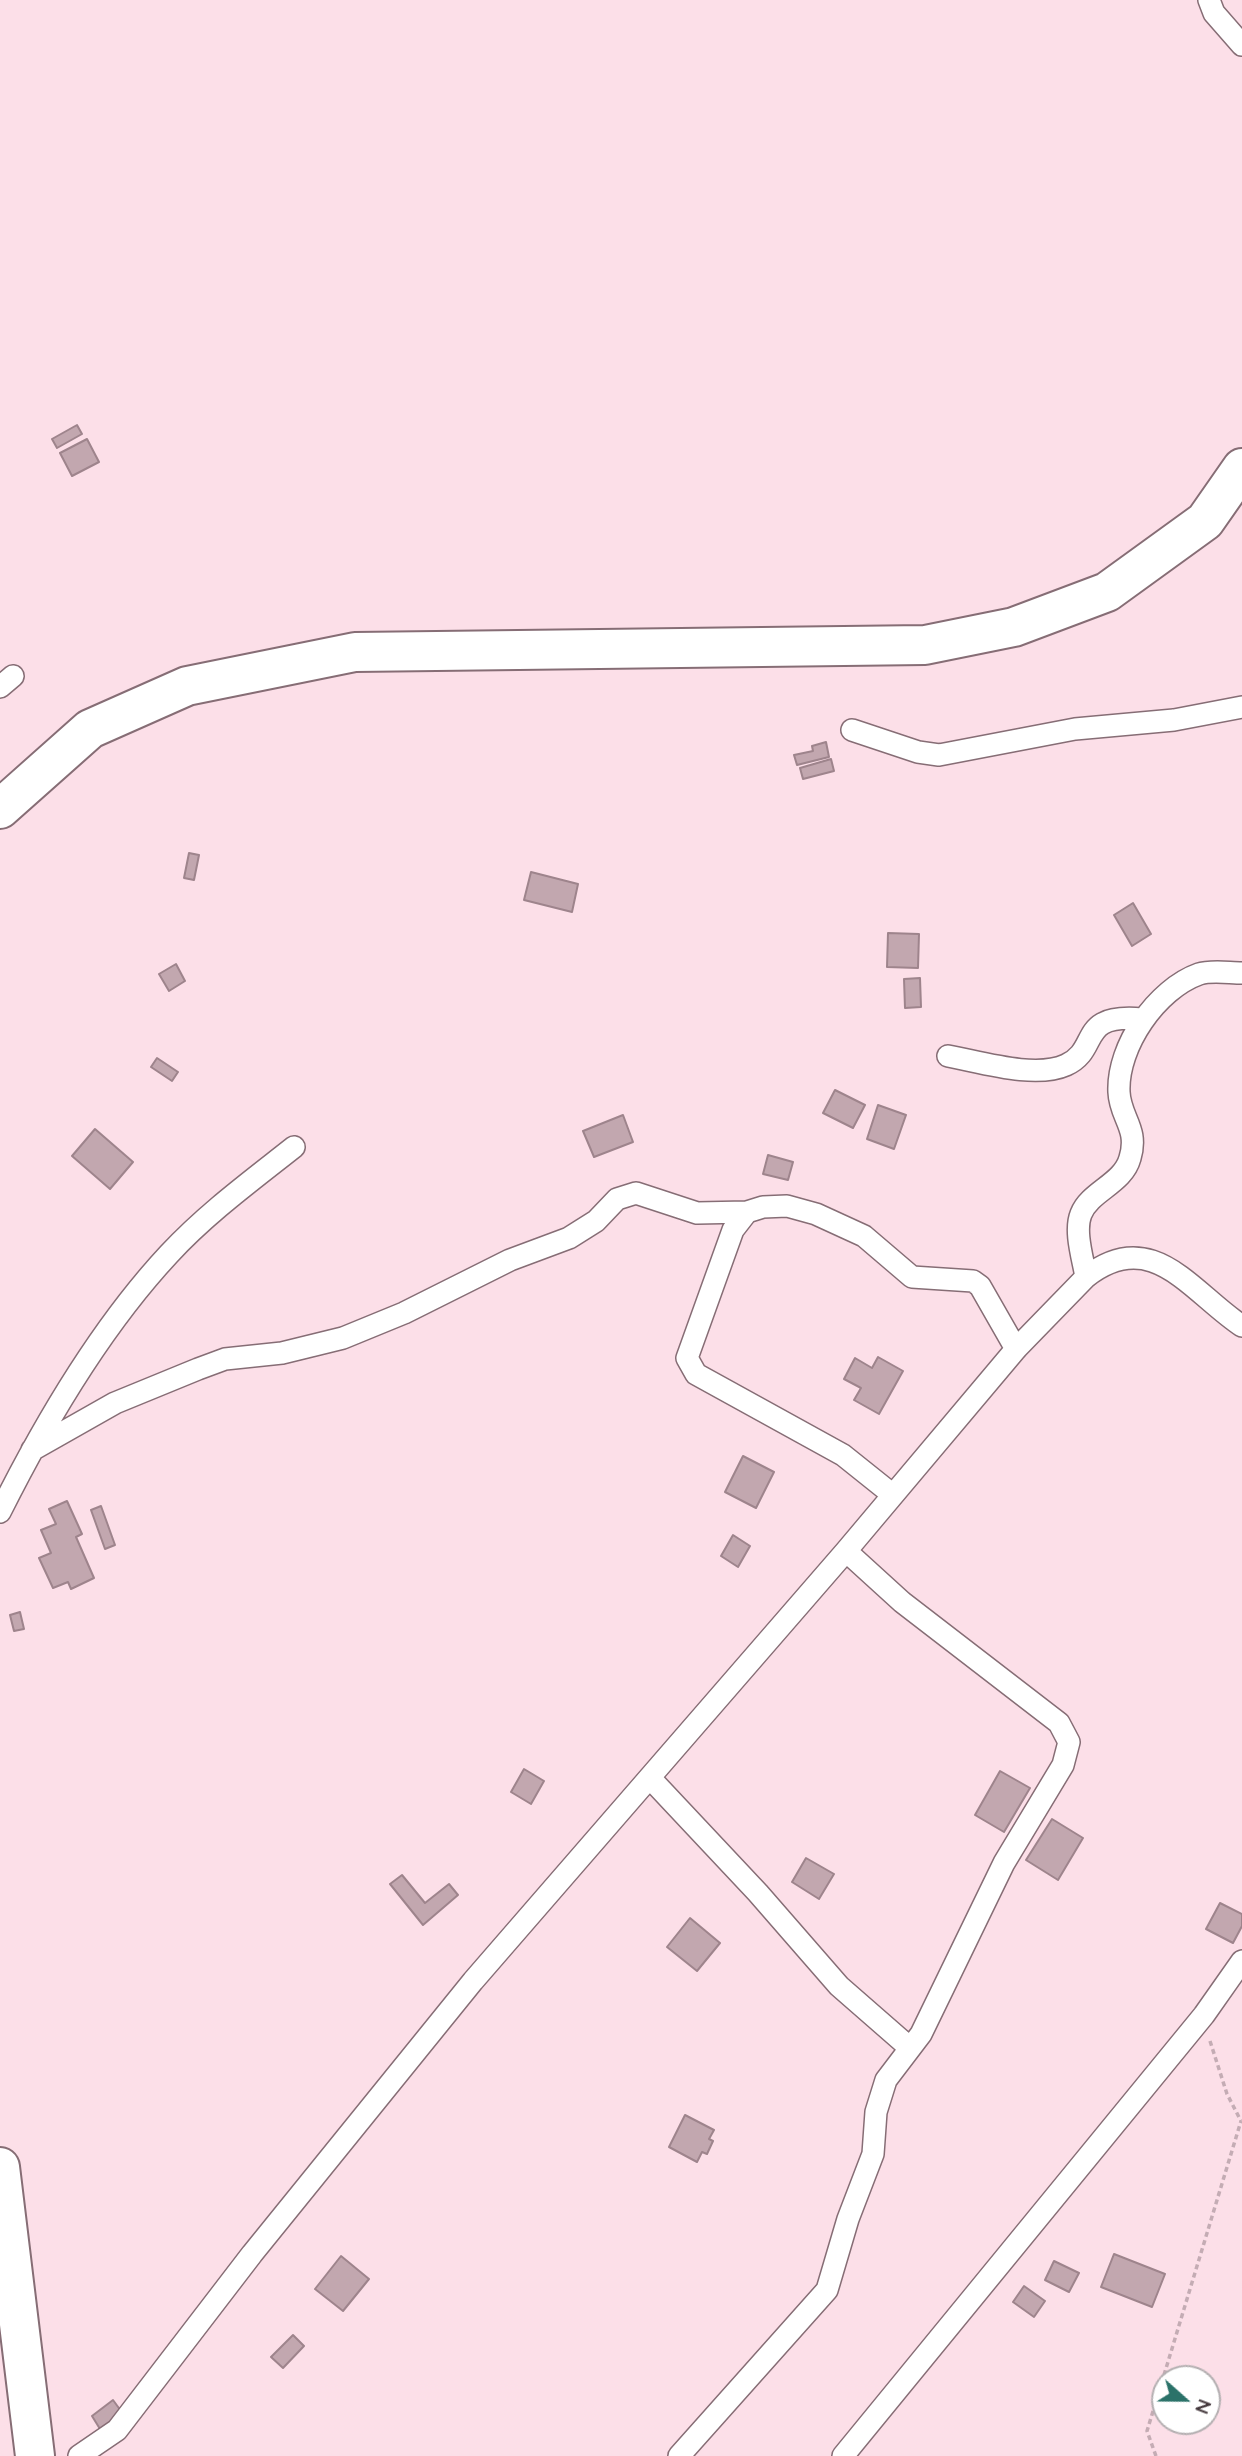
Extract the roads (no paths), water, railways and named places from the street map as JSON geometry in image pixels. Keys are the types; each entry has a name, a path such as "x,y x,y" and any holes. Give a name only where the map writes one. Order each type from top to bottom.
{"highway":[{"path":"0,808 90,729 187,686 355,652 925,645 1014,627 1107,592 1205,521 1242,468"},
{"path":"0,2167 35,2456"}],"street":[{"path":"1209,0 1214,13 1242,45"},
{"path":"852,730 918,752 939,755 1075,729 1174,720 1242,707"},
{"path":"1086,1277 1079,1231 1081,1214 1089,1202 1117,1179 1129,1163 1133,1147 1133,1132 1118,1092 1127,1051 1142,1019 1168,992 1200,973 1242,973"},
{"path":"948,1056 1015,1069 1054,1069 1069,1064 1089,1036 1109,1020 1118,1017 1142,1019"},
{"path":"0,1511 32,1450 115,1321 168,1255 207,1216 294,1147"},
{"path":"32,1450 115,1403 198,1369 225,1360 282,1353 343,1338 404,1313 510,1260 569,1238 596,1221 617,1199 636,1193 697,1213 747,1212 763,1207 787,1206 816,1214 864,1236 907,1275 973,1281 980,1286 1016,1349"},
{"path":"747,1212 733,1230 695,1330 687,1358 691,1366 696,1374 715,1387 843,1455 893,1495"},
{"path":"79,2456 117,2430 252,2254 456,2002 846,1551 1016,1349 1086,1277 1126,1256 1149,1260 1193,1283 1242,1326"},
{"path":"679,2456 827,2290 848,2219 873,2154 876,2112 886,2080 921,2035 1004,1863 1063,1765 1069,1742 1059,1723 902,1602 846,1551"},
{"path":"650,1778 758,1893 839,1986 910,2048"},
{"path":"843,2456 1204,2015 1242,1961"}]}
